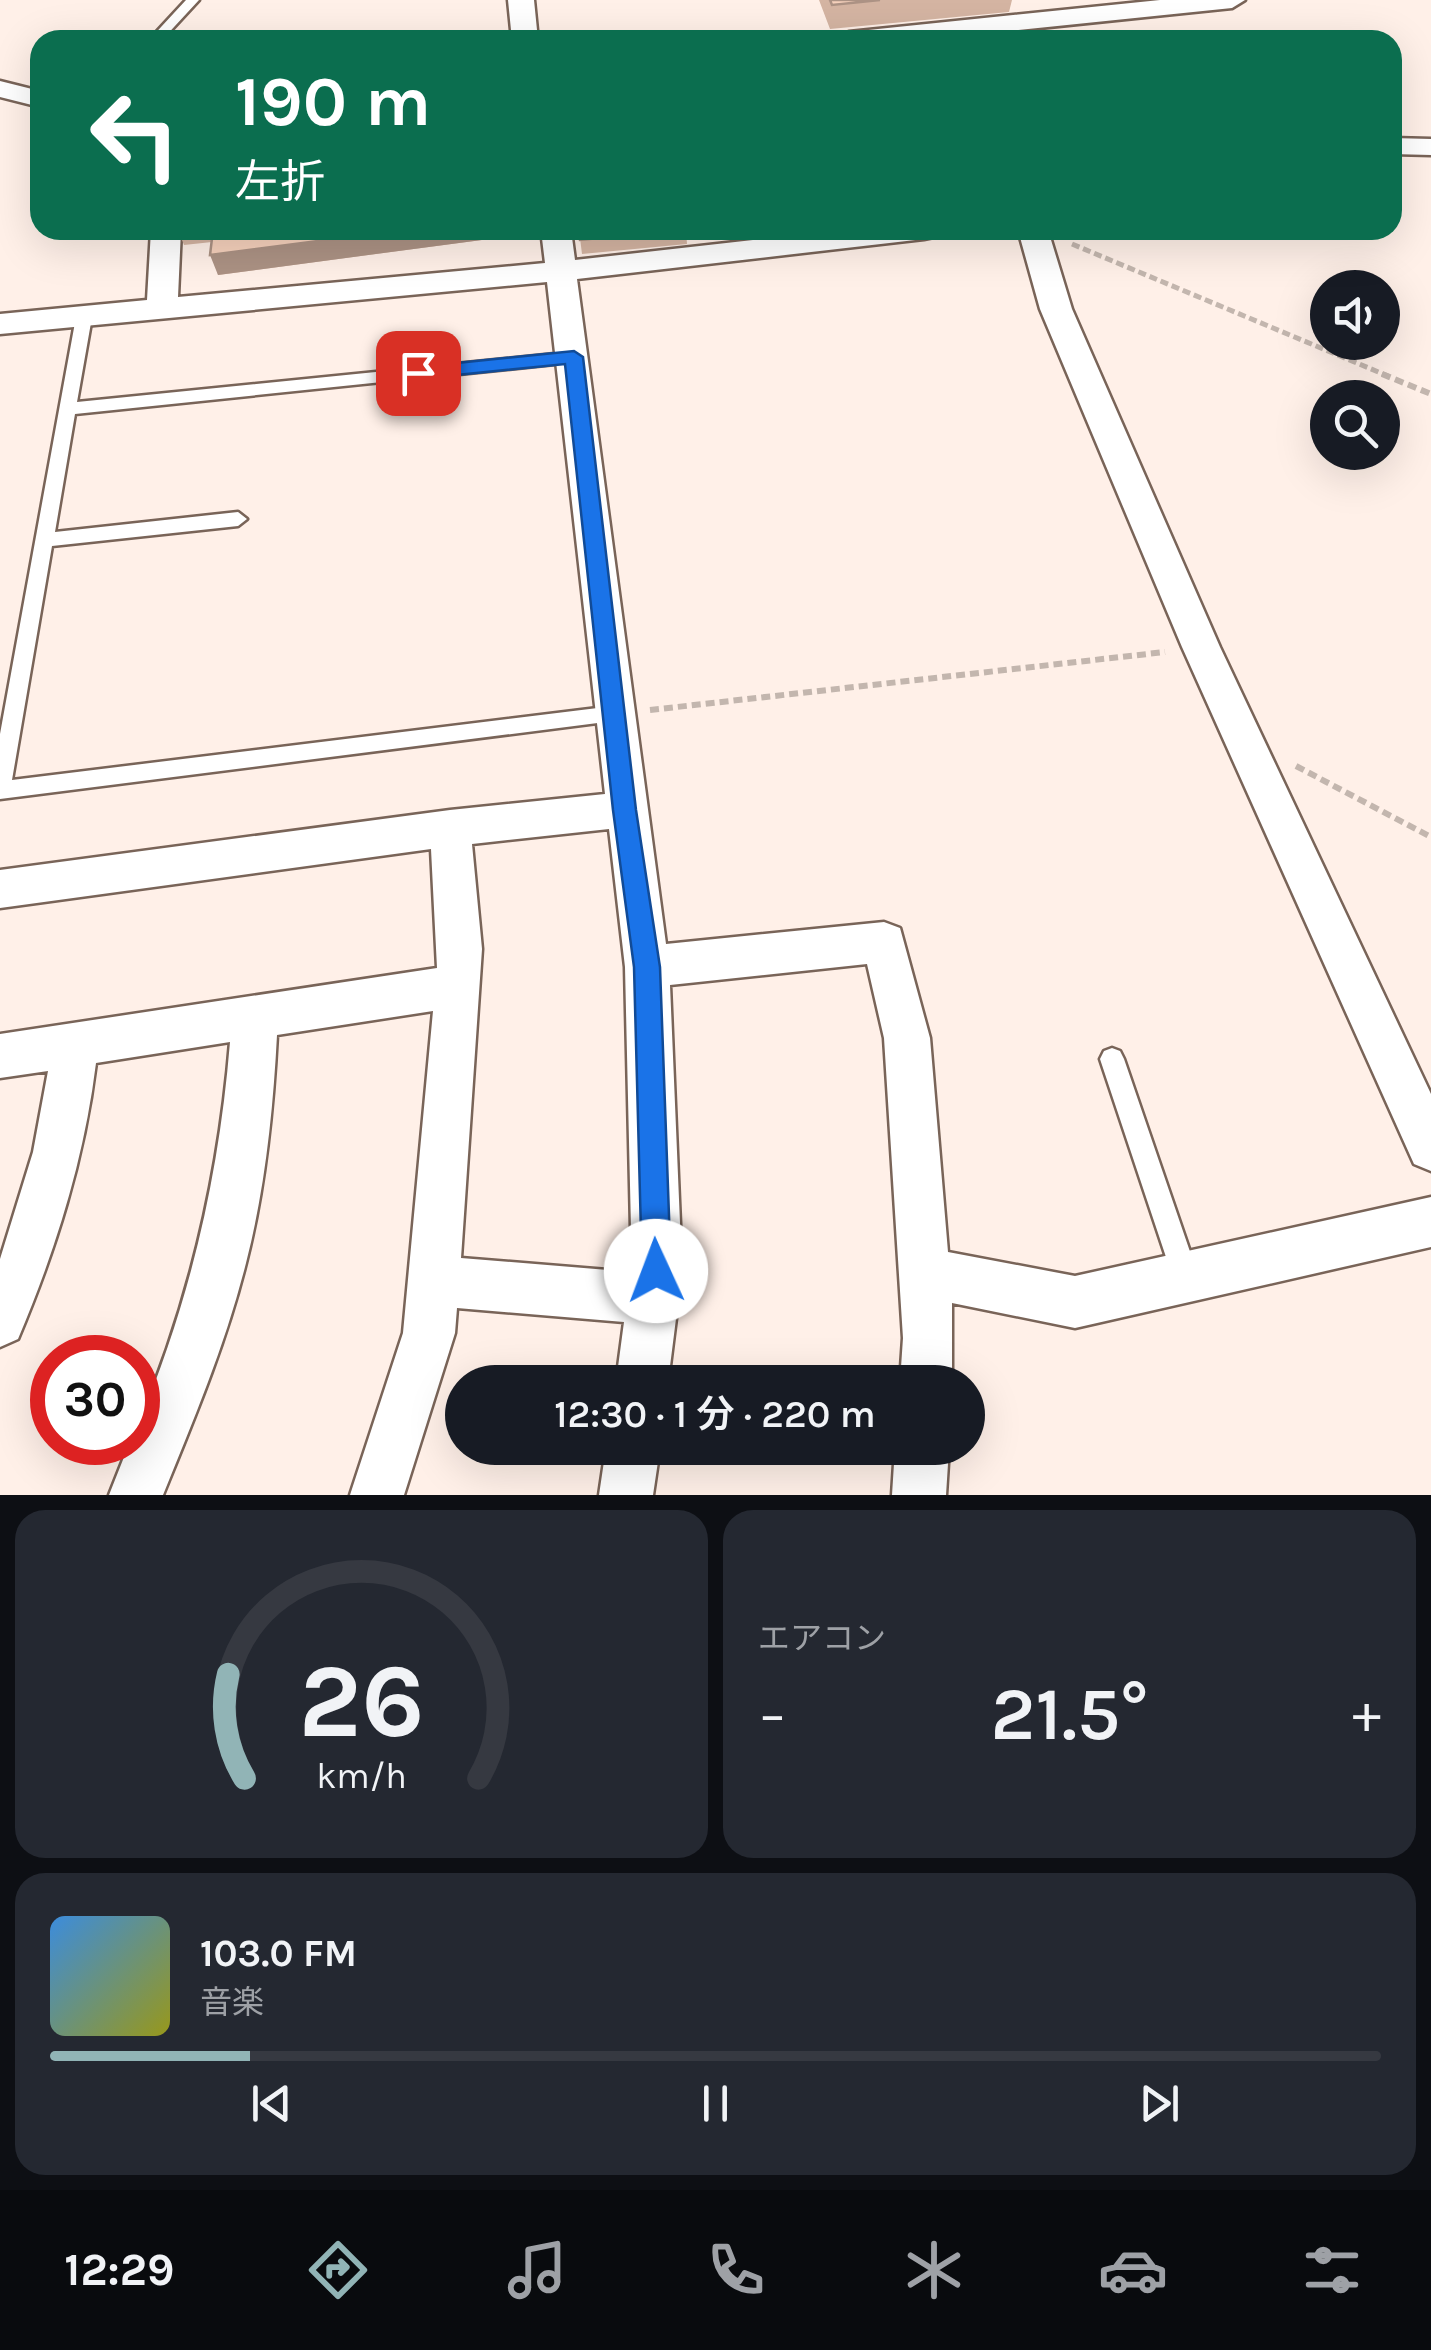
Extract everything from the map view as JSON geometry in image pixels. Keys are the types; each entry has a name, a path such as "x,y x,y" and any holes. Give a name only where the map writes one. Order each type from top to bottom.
{"street":[{"path":"521,0 524,30"},
{"path":"986,30 1104,5 1232,0"},
{"path":"1104,5 1118,30"},
{"path":"0,89 30,96"},
{"path":"1402,146 1431,146"},
{"path":"162,309 165,240"},
{"path":"558,240 647,967 656,1271 644,1365"},
{"path":"0,324 564,272 838,240"},
{"path":"1046,240 1056,310 1201,648 1431,1148"},
{"path":"0,888 450,828 625,810"},
{"path":"377,1495 429,1333 460,949 450,828"},
{"path":"647,967 884,942 907,1038 929,1338 927,1365"},
{"path":"0,1056 458,986"},
{"path":"136,1495 197,1342 229,1230 250,1092 255,1017"},
{"path":"0,1321 38,1230 66,1126 75,1044"},
{"path":"923,1272 1075,1302 1431,1222"},
{"path":"434,1280 653,1299"},
{"path":"626,1495 630,1465"},
{"path":"919,1495 921,1465"}],"lane":[{"path":"164,30 192,0"},
{"path":"84,317 0,790 614,714"},
{"path":"68,409 574,357"},
{"path":"45,540 238,519"},
{"path":"1112,1059 1186,1278"}],"path":[{"path":"1059,240 1431,394"},
{"path":"614,714 1201,648"},
{"path":"1246,740 1431,838"}],"building":[{"path":"830,0 880,0 832,5"},
{"path":"212,240 326,240 210,255"}],"route":[{"path":"418,373 574,357 625,810 647,967 656,1271"}]}
